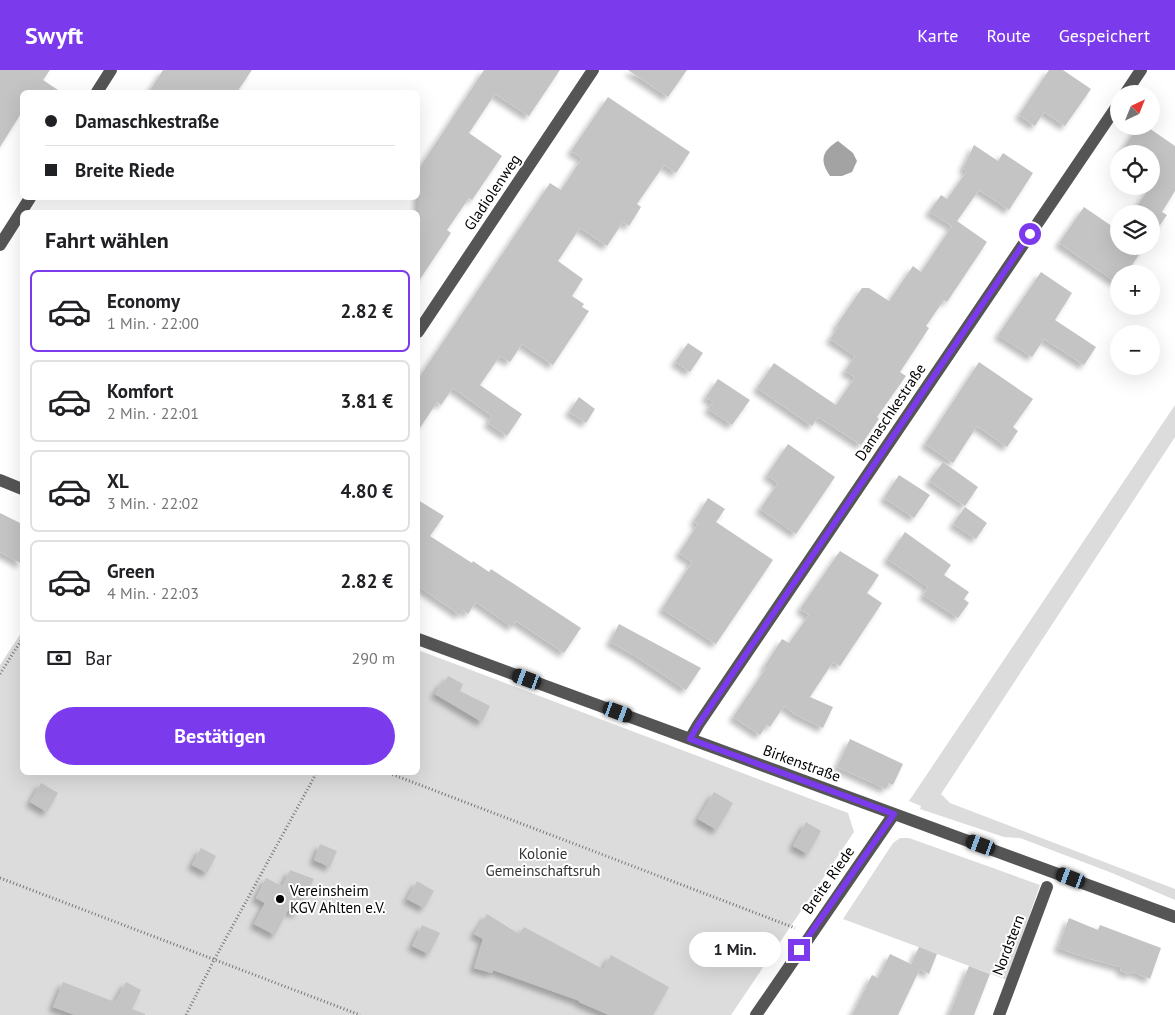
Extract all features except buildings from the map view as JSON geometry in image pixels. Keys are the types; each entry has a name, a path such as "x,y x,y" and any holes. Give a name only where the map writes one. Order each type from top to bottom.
{"street":[{"path":"98,90 111,70"},
{"name":"Gladiolenweg","path":"420,329 593,70"},
{"path":"1131,85 1141,70"},
{"name":"Damaschkestraße","path":"690,739 1110,116"},
{"path":"0,245 20,214"},
{"path":"0,480 20,488"},
{"name":"Birkenstraße","path":"420,640 1175,917"},
{"name":"Breite Riede","path":"756,1015 894,814"},
{"name":"Nordstern","path":"999,1015 1047,887"}],"path":[{"path":"0,674 20,642"},
{"path":"186,1015 315,775"},
{"path":"394,775 790,927"},
{"path":"0,878 360,1015"}],"green space":[{"path":"1175,405 1175,437 941,794 950,803 1175,889 1175,900 1112,873 1020,838 1004,837 920,809 921,806 909,801"},
{"name":"Kolonie Gemeinschaftsruh","path":"20,635 20,775 420,775 420,651 848,813 854,832 731,1015 0,1015 0,665"},
{"path":"900,838 909,838 1040,885 1007,980 843,919 893,843"}],"shaded area":[{"path":"838,141 853,153 857,161 852,172 842,176 830,176 824,165 824,156 828,148"}],"place":[{"name":"Vereinsheim KGV Ahlten e.V.","path":"280,899"}],"route":[{"path":"799,950 894,814 690,739 1030,234"}]}
